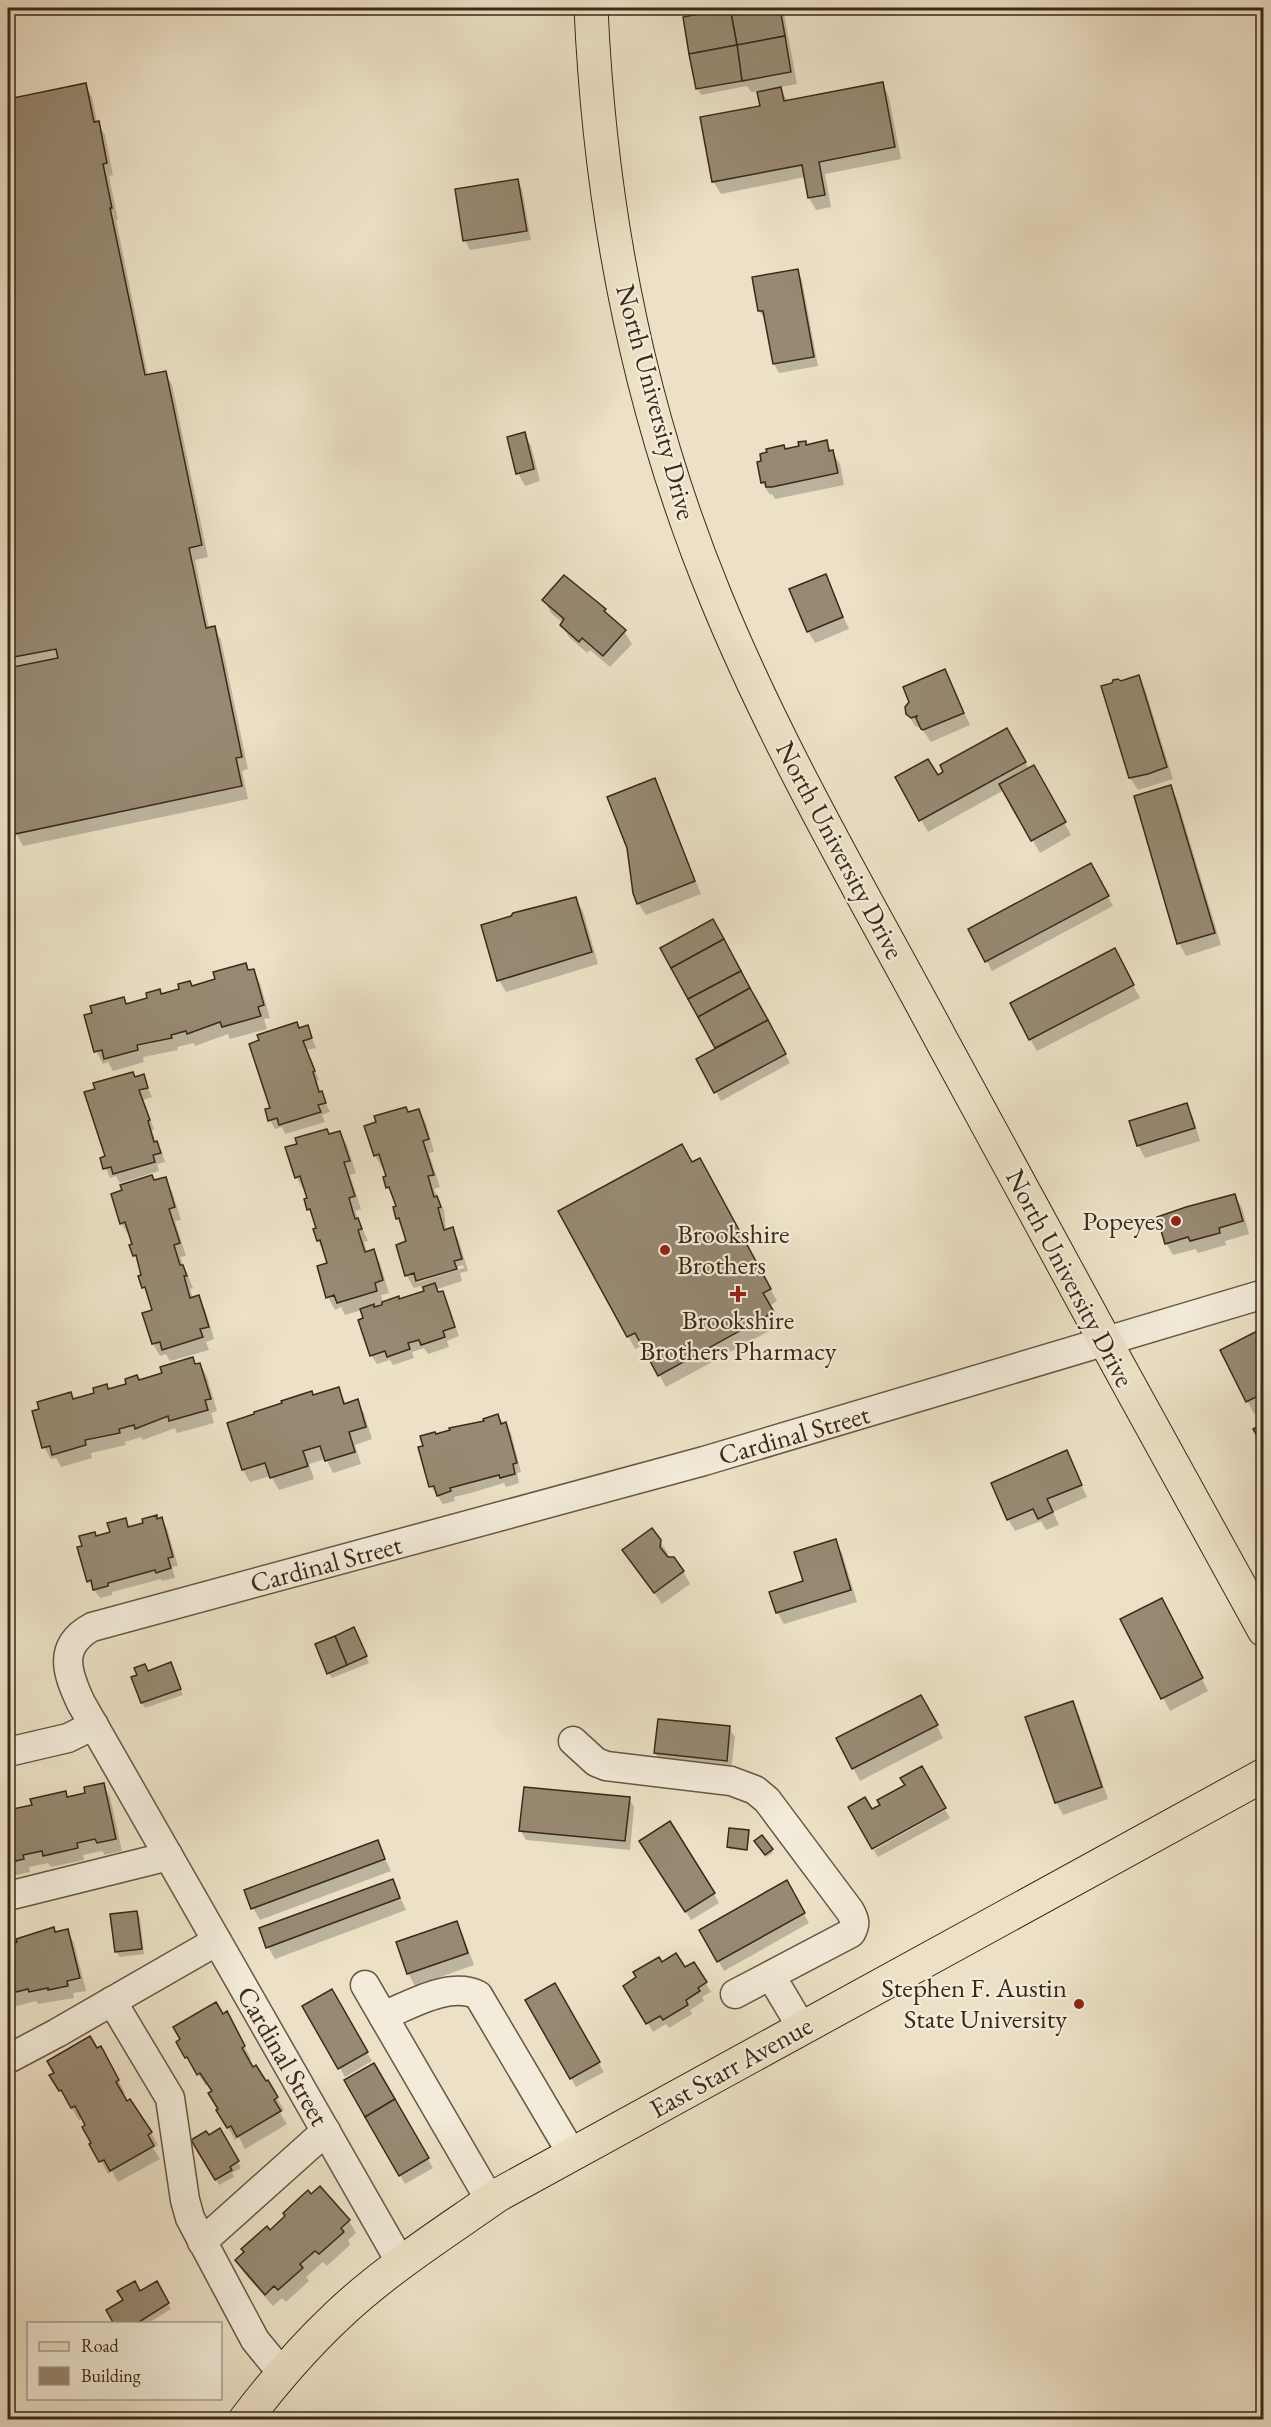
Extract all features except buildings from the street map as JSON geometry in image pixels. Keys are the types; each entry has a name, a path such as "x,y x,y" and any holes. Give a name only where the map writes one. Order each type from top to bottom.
{"main road":[{"name":"North University Drive","path":"591,8 594,87 601,155 630,325 674,481 715,596 738,650 801,778 1104,1341 1263,1630"},
{"name":"East Starr Avenue","path":"245,2420 282,2373 338,2315 401,2263 490,2200 1263,1775"}],"street":[{"name":"Cardinal Street","path":"401,2263 75,1691 68,1669 68,1659 75,1640 92,1627 693,1464 1263,1294"},
{"path":"8,1752 68,1738 94,1725"},
{"path":"573,1741 596,1762 606,1766 731,1781 755,1790 767,1800 855,1920 851,1933 842,1939 735,1994"},
{"path":"8,1896 168,1855"},
{"path":"8,2059 217,1941"},
{"path":"771,1976 802,2028"},
{"path":"365,1985 490,2200"},
{"path":"382,2016 452,1991 465,1990 478,1995 572,2154"},
{"path":"112,2001 171,2098 185,2200 190,2218 255,2340 282,2373"},
{"path":"202,2242 326,2131"}],"place":[{"name":"Popeyes","path":"1176,1221"},
{"name":"Brookshire Brothers","path":"665,1250"},
{"name":"Brookshire Brothers Pharmacy","path":"738,1294"},
{"name":"Stephen F. Austin State University","path":"1079,2004"}]}
